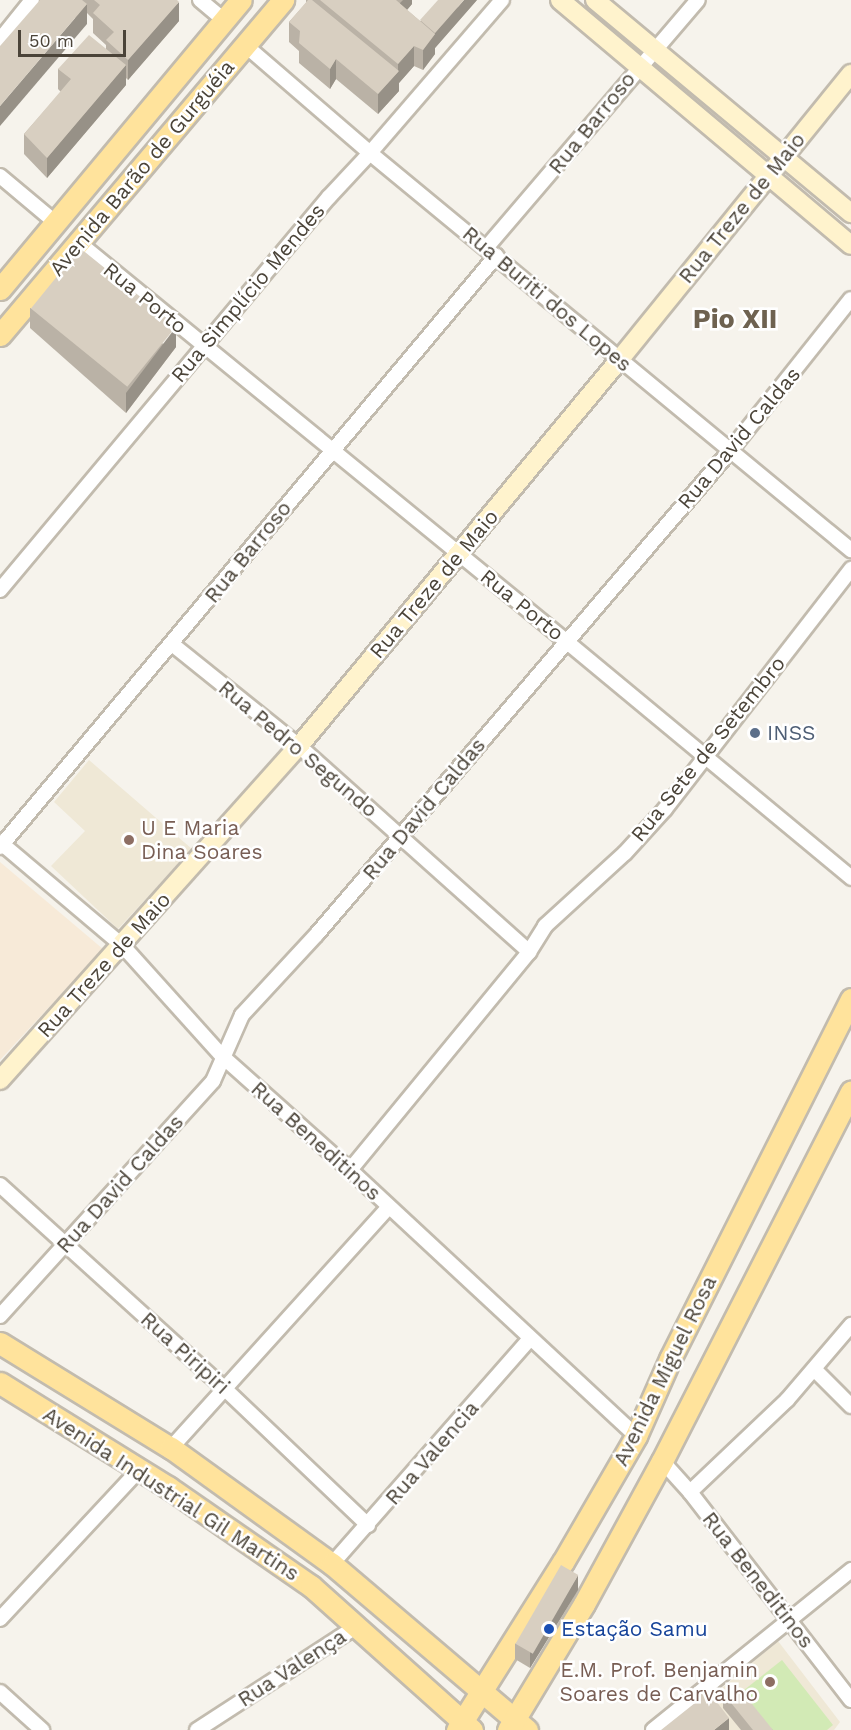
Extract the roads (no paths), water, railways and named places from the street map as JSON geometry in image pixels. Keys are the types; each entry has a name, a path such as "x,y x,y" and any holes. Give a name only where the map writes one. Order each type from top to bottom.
{"main road":[{"name":"Avenida Barão de Gurguéia","path":"0,289 241,0"},
{"name":"Avenida Barão de Gurguéia","path":"0,335 283,0"},
{"name":"Avenida Miguel Rosa","path":"464,1728 481,1693 636,1436 670,1359 851,999"},
{"name":"Avenida Miguel Rosa","path":"517,1727 662,1461 851,1091"},
{"name":"Avenida Industrial Gil Martins","path":"0,1343 37,1368 171,1448 332,1564 517,1727"},
{"path":"21,1396 37,1368"},
{"name":"Avenida Industrial Gil Martins","path":"0,1383 140,1469 302,1580 357,1626 464,1728"}],"street":[{"path":"0,40 32,0"},
{"path":"200,0 224,20"},
{"name":"Rua Simplício Mendes","path":"0,590 328,197 370,153 502,0"},
{"path":"560,0 851,245"},
{"path":"595,0 851,213"},
{"name":"Rua Barroso","path":"1,844 172,644 639,66 698,0"},
{"name":"Rua Buriti dos Lopes","path":"245,45 370,153 851,550"},
{"name":"Rua Treze de Maio","path":"0,1080 298,746 460,554 851,74"},
{"path":"0,176 56,223"},
{"name":"Rua Porto","path":"79,243 566,641 851,878"},
{"name":"Rua David Caldas","path":"0,1316 213,1081 242,1015 317,934 730,451 851,299"},
{"name":"Rua Sete de Setembro","path":"350,1170 529,952 550,921 625,853 665,809 851,569"},
{"name":"Rua Pedro Segundo","path":"172,644 298,746 529,952"},
{"name":"Rua Beneditinos","path":"1,844 122,945 223,1057 350,1170 530,1340 636,1436"},
{"name":"Rua Piripiri","path":"0,1185 224,1388 368,1525"},
{"path":"171,1448 389,1207"},
{"path":"690,1492 787,1400 815,1370 851,1325"},
{"name":"Rua Valencia","path":"332,1564 530,1340"},
{"path":"815,1370 851,1406"},
{"name":"Rua Beneditinos","path":"662,1461 690,1492 851,1700"},
{"path":"0,1619 140,1469"},
{"path":"653,1730 790,1622 851,1570"},
{"name":"Rua Valença","path":"197,1730 357,1626"},
{"path":"0,1692 42,1730"}],"place":[{"name":"INSS","path":"755,733"},
{"name":"U E Maria Dina Soares","path":"129,840"},
{"name":"Estação Samu","path":"549,1629"},
{"name":"E.M. Prof. Benjamin Soares de Carvalho","path":"770,1682"}],"district":[{"name":"Pio XII","path":"735,320"}]}
